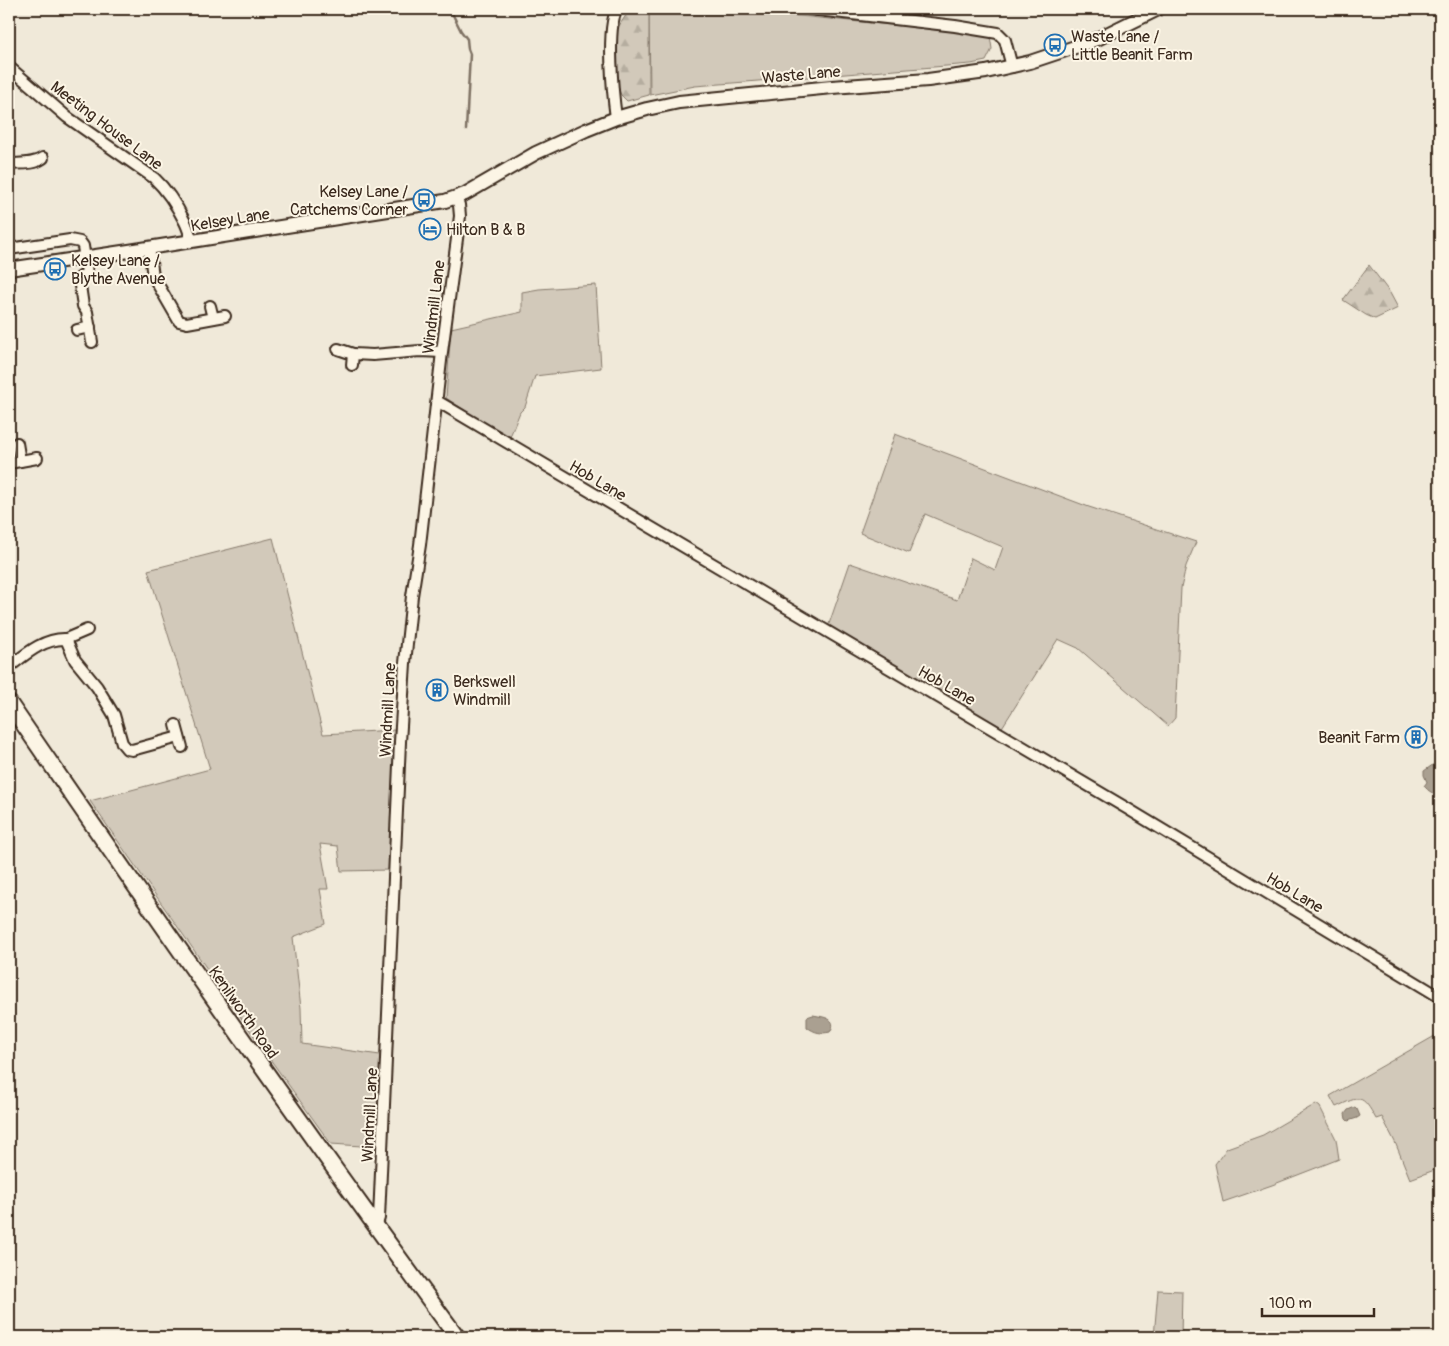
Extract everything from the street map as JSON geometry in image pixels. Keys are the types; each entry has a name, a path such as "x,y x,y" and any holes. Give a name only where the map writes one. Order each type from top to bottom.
{"highway":[{"name":"Kenilworth Road","path":"9,702 256,1061 457,1337"}],"main road":[{"name":"Waste Lane","path":"456,198 536,153 616,118 647,109 679,102 928,80 1012,67 1081,46 1158,9"},
{"name":"Kelsey Lane","path":"9,269 456,198"}],"street":[{"path":"616,118 611,28 617,9"},
{"path":"809,9 955,26 998,33 1005,40 1012,67"},
{"name":"Meeting House Lane","path":"9,67 67,117 154,178 166,190 180,213 186,223 192,241"},
{"path":"9,164 33,162 43,158"},
{"name":"Windmill Lane","path":"376,1227 379,1218 400,736 405,663 460,216 456,198"},
{"path":"9,249 70,240 80,242 83,246 87,273 79,279 83,306 87,312 92,342"},
{"path":"149,248 153,276 179,321 187,323 225,316"},
{"path":"210,306 213,318"},
{"path":"77,330 90,327"},
{"path":"338,349 352,360 373,355 420,351 442,352"},
{"name":"Hob Lane","path":"437,401 679,546 1128,809 1440,997"},
{"path":"17,442 20,461"},
{"path":"9,462 37,458"},
{"path":"9,667 42,644 60,638 66,639 88,630"},
{"path":"66,639 75,660 97,688 114,715 122,743 127,749 132,750 181,742 176,725"}],"green space":[{"path":"649,9 738,10 990,36 992,49 986,61 971,64 695,86 650,95"},
{"path":"649,9 649,95 627,101 621,95 616,82 615,55 617,29 628,12"},
{"path":"1369,265 1390,293 1398,308 1375,319 1343,300"},
{"path":"596,285 601,368 535,376 525,407 520,412 509,439 446,398 451,328 522,312 522,292"},
{"path":"895,434 1089,507 1196,542 1186,566 1181,588 1175,718 1168,726 1078,648 1058,639 1001,729 828,627 850,563 957,600 971,558 995,570 1003,547 925,514 909,553 860,533"},
{"path":"273,538 323,734 395,730 390,870 341,871 338,846 320,844 328,889 320,889 326,924 293,937 301,1008 302,1044 380,1055 377,1147 331,1144 90,801 210,769 148,570"},
{"path":"1440,1033 1440,1168 1410,1179 1395,1142 1382,1117 1376,1119 1364,1101 1360,1099 1336,1107 1330,1096"},
{"path":"1316,1104 1320,1107 1336,1139 1339,1159 1223,1202 1215,1164 1227,1148 1263,1135"},
{"path":"1158,1290 1182,1291 1181,1337 1154,1337"}],"shaded area":[{"path":"1434,764 1439,769 1441,776 1440,792 1433,793 1424,786 1427,782 1424,771"},
{"path":"813,1015 831,1021 833,1024 830,1032 813,1031 807,1027 807,1017"},
{"path":"1355,1107 1360,1116 1348,1121 1345,1114 1348,1110"}],"waterway":[{"path":"450,9 467,39 470,54 466,130"}],"place":[{"name":"Waste Lane / Little Beanit Farm","path":"1055,45"},
{"name":"Kelsey Lane / Catchems Corner","path":"424,200"},
{"name":"Hilton B & B","path":"430,229"},
{"name":"Kelsey Lane / Blythe Avenue","path":"55,269"},
{"name":"Berkswell Windmill","path":"437,690"},
{"name":"Beanit Farm","path":"1416,737"}]}
